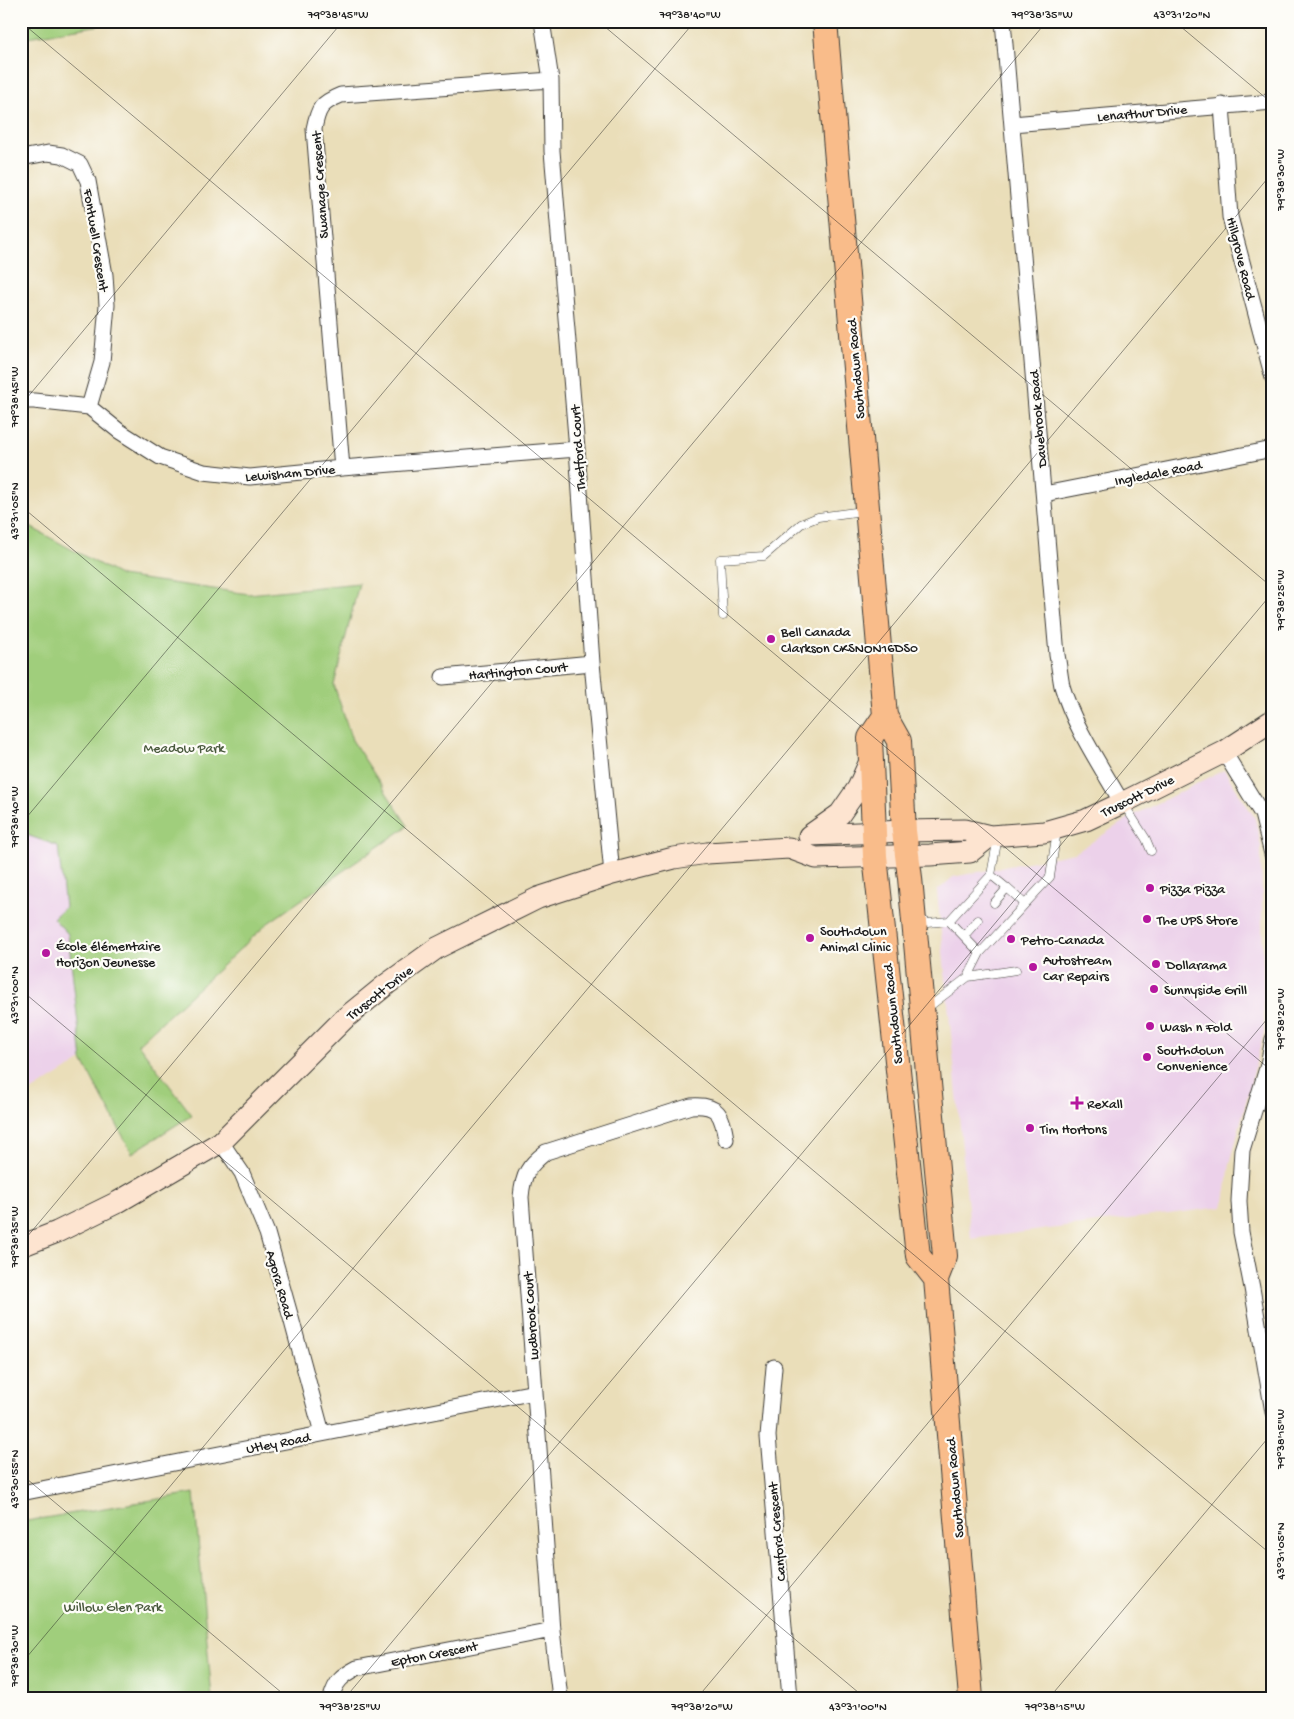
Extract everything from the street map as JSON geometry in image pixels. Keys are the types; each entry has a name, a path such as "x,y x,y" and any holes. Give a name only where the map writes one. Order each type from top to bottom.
{"main road":[{"name":"Southdown Road","path":"825,21 885,716 900,741 906,856 945,1256 936,1279 971,1698"},
{"name":"Southdown Road","path":"885,716 870,738 876,856 918,1256 936,1279"}],"street":[{"name":"Thetford Court","path":"542,21 551,80 552,151 577,449 592,663 612,874"},
{"name":"Davebrook Road","path":"1003,21 1057,655 1062,686 1081,730 1122,803"},
{"name":"Swanage Crescent","path":"342,468 314,129 317,115 326,101 340,95 551,80"},
{"name":"Lenarthur Drive","path":"1012,124 1273,102"},
{"name":"Hillgrove Road","path":"1222,105 1230,217 1273,378"},
{"name":"Fontwell Crescent","path":"21,158 48,153 62,155 80,164 88,181 105,275 107,306 106,336 102,362 89,407"},
{"path":"21,401 89,407"},
{"name":"Lewisham Drive","path":"89,407 119,431 160,457 204,472 250,478 342,468 577,449"},
{"name":"Ingledale Road","path":"1044,494 1273,449"},
{"name":"Hartington Court","path":"443,677 592,663"},
{"name":"Truscott Drive","path":"790,848 811,835 965,830 994,836 1044,832 1086,820 1122,803 1224,752 1273,720"},
{"path":"1224,752 1262,814 1273,858"},
{"path":"811,835 840,814 858,788 872,759"},
{"name":"Truscott Drive","path":"21,1246 57,1232 118,1202 221,1142 344,1020 387,984 437,948 538,898 612,874 674,858 790,848 816,858 906,856 970,852 994,836"},
{"path":"1273,1039 1268,1065 1242,1150 1239,1201 1241,1232 1273,1412"},
{"name":"Ludbrook Court","path":"560,1698 552,1630 521,1197 522,1181 532,1163 546,1152 691,1106 703,1105 715,1109 723,1120 726,1139"},
{"name":"Agora Road","path":"221,1142 242,1173 267,1233 322,1433"},
{"name":"Canford Crescent","path":"774,1367 768,1436 790,1698"},
{"name":"Utley Road","path":"21,1493 535,1392"},
{"name":"Epton Crescent","path":"331,1698 334,1686 344,1675 357,1668 552,1630"}],"lane":[{"path":"723,616 720,559 764,556 801,524 818,517 868,510"},
{"path":"1122,803 1146,839 1150,851"},
{"path":"922,1011 968,977 980,953 1050,877 1057,828"},
{"path":"913,916 928,922 949,921 991,875 994,836"},
{"path":"991,875 1025,904"},
{"path":"994,903 1007,888"},
{"path":"964,936 978,920"},
{"path":"949,921 980,953"},
{"path":"968,977 1016,970"}],"shaded area":[{"path":"1224,770 1255,818 1261,846 1264,1032 1230,1164 1223,1207 971,1239 937,891 953,877 1075,853 1132,816"},
{"name":"École élémentaire Horizon Jeunesse","path":"21,833 58,846 82,1060 21,1098"}],"green space":[{"path":"21,21 126,21 21,38"},
{"name":"Meadow Park","path":"21,522 121,576 249,594 359,583 334,685 352,740 408,826 268,923 138,1044 192,1115 132,1153 82,1060 68,934 53,918 65,907 58,846 21,833"},
{"name":"Willow Glen Park","path":"194,1493 212,1698 21,1698 21,1522"}],"place":[{"name":"Bell Canada Clarkson CKSNON16DS0","path":"771,639"},
{"name":"Pizza Pizza","path":"1150,888"},
{"name":"The UPS Store","path":"1147,919"},
{"name":"Southdown Animal Clinic","path":"810,938"},
{"name":"Petro-Canada","path":"1011,939"},
{"name":"École élémentaire Horizon Jeunesse","path":"46,953"},
{"name":"Dollarama","path":"1156,964"},
{"name":"Autostream Car Repairs","path":"1033,967"},
{"name":"Sunnyside Grill","path":"1154,989"},
{"name":"Wash n Fold","path":"1150,1026"},
{"name":"Southdown Convenience","path":"1147,1057"},
{"name":"Rexall","path":"1077,1103"},
{"name":"Tim Hortons","path":"1030,1128"}]}
